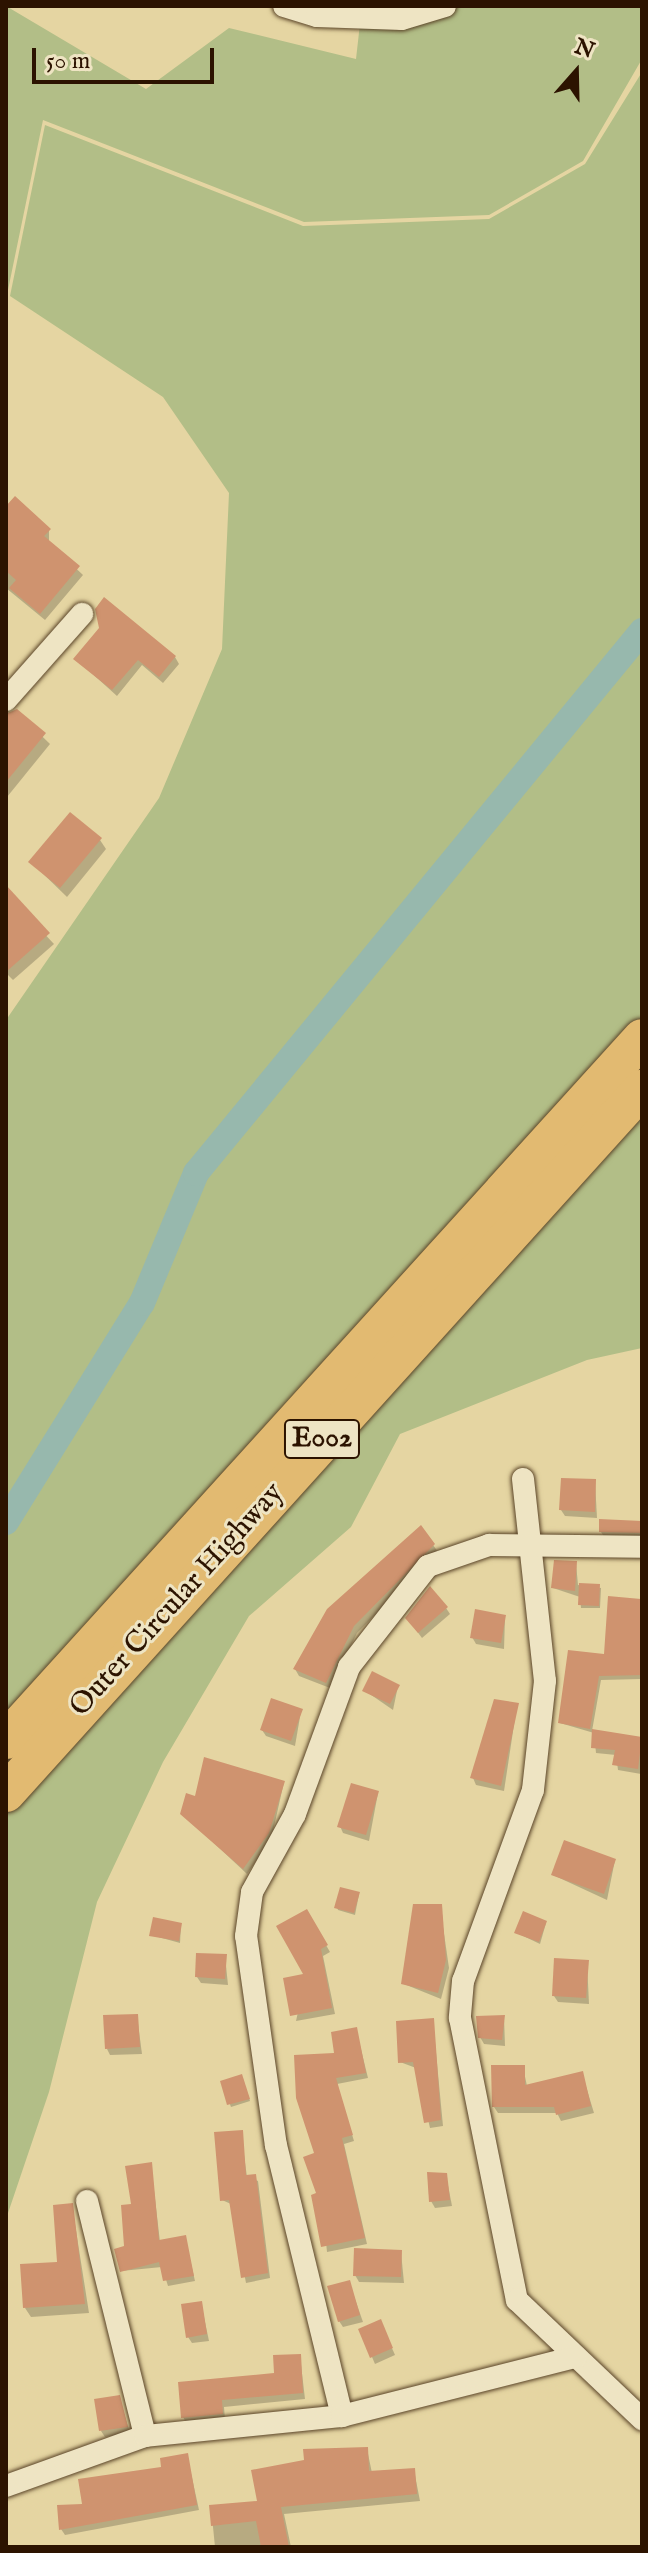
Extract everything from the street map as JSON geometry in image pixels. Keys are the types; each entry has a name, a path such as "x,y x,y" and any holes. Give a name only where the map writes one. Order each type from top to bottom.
{"highway":[{"name":"Outer Circular Highway","path":"6,1740 642,1038"},
{"name":"Outer Circular Highway","path":"6,1793 642,1089"}],"street":[{"path":"284,6 317,16 402,19 445,6"},
{"path":"6,700 82,614"},
{"path":"523,1479 545,1681 533,1790 463,1981 460,2018 517,2300 642,2419"},
{"path":"342,2416 276,2146 246,1936 252,1892 295,1814 349,1667 393,1603 428,1566 489,1545 642,1547"},
{"path":"87,2201 145,2436"},
{"path":"6,2486 145,2436 342,2416 576,2357"}],"green space":[{"path":"6,6 146,89 229,28 356,59 362,6 642,6 642,59 583,161 489,215 304,222 43,120 8,290"},
{"path":"642,72 642,1348 587,1360 400,1434 351,1527 249,1616 163,1762 97,1902 49,2092 6,2219 6,1020 159,798 222,649 229,493 163,397 10,296 45,125 303,226 489,219 585,164"}],"building":[{"path":"15,496 51,529 44,536 80,566 40,614 9,588 16,580 6,571 6,506"},
{"path":"104,597 176,656 159,677 138,660 112,690 73,659 99,628 95,609"},
{"path":"17,709 46,733 6,782 6,714"},
{"path":"70,812 102,838 60,888 28,862"},
{"path":"6,885 50,933 6,972"},
{"path":"561,1478 596,1479 595,1512 559,1510"},
{"path":"599,1519 642,1521 642,1533 599,1532"},
{"path":"421,1525 435,1544 354,1626 326,1683 293,1669 327,1609"},
{"path":"554,1560 577,1561 575,1591 551,1588"},
{"path":"579,1583 600,1584 599,1606 578,1605"},
{"path":"430,1586 448,1607 418,1633 405,1618"},
{"path":"608,1596 641,1599 642,1675 599,1676 590,1729 558,1723 568,1650 604,1654"},
{"path":"475,1609 506,1615 501,1643 470,1638"},
{"path":"372,1671 400,1685 390,1704 362,1691"},
{"path":"271,1698 303,1709 291,1741 260,1730"},
{"path":"494,1699 519,1703 501,1786 470,1778"},
{"path":"592,1729 642,1737 638,1769 612,1765 615,1750 591,1748"},
{"path":"204,1757 285,1781 269,1833 243,1869 180,1814 186,1793 195,1796"},
{"path":"351,1783 379,1791 366,1835 337,1827"},
{"path":"564,1840 616,1859 604,1894 551,1875"},
{"path":"340,1887 360,1892 354,1913 334,1908"},
{"path":"413,1904 442,1904 446,1960 438,1993 401,1984"},
{"path":"307,1909 328,1945 321,1949 332,2008 290,2016 283,1978 303,1974 276,1926"},
{"path":"523,1911 547,1921 539,1942 514,1933"},
{"path":"153,1917 182,1923 179,1941 149,1936"},
{"path":"196,1953 227,1954 225,1979 195,1977"},
{"path":"554,1958 589,1960 586,1998 552,1996"},
{"path":"138,2014 140,2047 105,2049 103,2015"},
{"path":"505,2015 502,2040 478,2038 476,2016"},
{"path":"434,2018 441,2120 424,2123 413,2062 398,2063 396,2021"},
{"path":"357,2027 366,2073 336,2078 353,2135 342,2138 365,2238 321,2247 311,2195 316,2193 303,2157 314,2153 296,2098 294,2055 334,2053 331,2032"},
{"path":"491,2065 525,2065 525,2085 583,2071 591,2106 556,2115 554,2107 492,2107"},
{"path":"242,2074 250,2099 227,2105 220,2081"},
{"path":"243,2130 246,2175 256,2174 268,2273 241,2278 229,2200 220,2201 214,2132"},
{"path":"152,2162 159,2240 186,2235 194,2276 163,2281 159,2262 120,2272 114,2249 124,2246 121,2205 131,2204 125,2166"},
{"path":"427,2172 447,2173 450,2200 429,2202"},
{"path":"73,2203 85,2304 23,2308 20,2264 57,2262 53,2205"},
{"path":"354,2248 402,2250 401,2277 353,2276"},
{"path":"350,2280 360,2315 338,2322 327,2286"},
{"path":"202,2301 207,2334 186,2338 181,2304"},
{"path":"381,2319 393,2348 370,2358 358,2329"},
{"path":"301,2354 303,2393 222,2400 223,2414 181,2418 178,2382 274,2373 273,2355"},
{"path":"120,2395 128,2427 99,2431 94,2399"},
{"path":"368,2447 369,2471 415,2468 417,2494 281,2507 289,2547 261,2547 256,2521 211,2526 209,2505 257,2501 251,2470 304,2460 303,2449"},
{"path":"188,2453 197,2505 59,2530 57,2505 82,2504 78,2479 161,2467 160,2458"}],"waterway":[{"path":"6,1522 142,1303 196,1173 642,631"}]}
